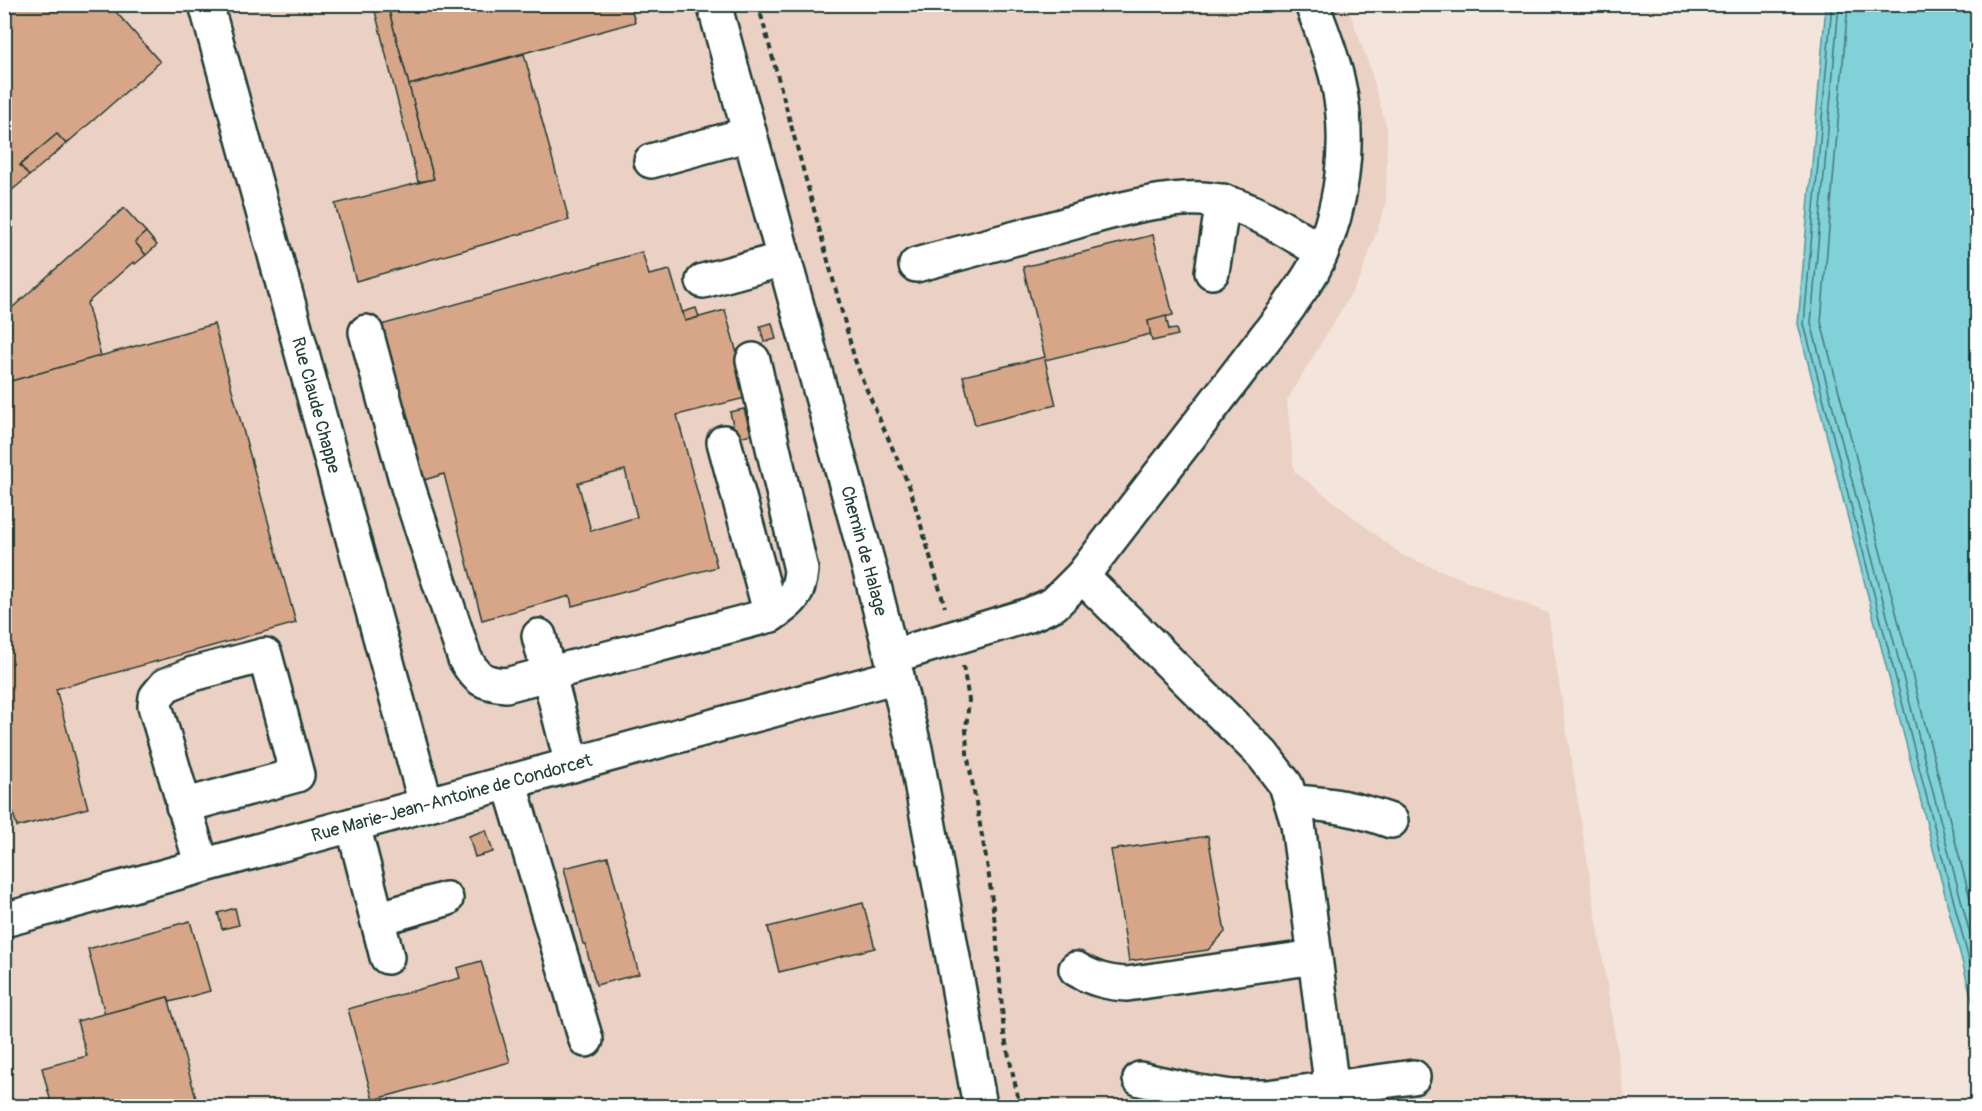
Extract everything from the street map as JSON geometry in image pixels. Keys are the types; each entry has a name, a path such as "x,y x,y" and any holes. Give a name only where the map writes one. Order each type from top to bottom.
{"street":[{"name":"Rue Claude Chappe","path":"206,4 426,804"},
{"name":"Chemin de Halage","path":"714,4 895,666 918,760 980,1107"},
{"name":"Rue Marie-Jean-Antoine de Condorcet","path":"4,920 572,765 895,666 955,638 1029,615 1054,604 1082,576 1288,308 1321,251 1337,201 1345,140 1337,77 1312,4"},
{"path":"651,161 749,134"},
{"path":"916,265 1120,210 1197,199 1223,201 1251,212 1321,251"},
{"path":"1212,272 1223,201"},
{"path":"703,281 784,259"},
{"path":"366,332 408,487 465,658 475,676 488,683 506,685 771,615 789,603 800,586 801,570 753,360"},
{"path":"724,442 771,615"},
{"path":"1082,576 1263,755 1286,785 1298,824 1333,1097"},
{"path":"538,636 572,765"},
{"path":"183,806 297,776 265,655 193,674 166,685 156,697 155,706 183,806 202,866"},
{"path":"509,782 586,1040"},
{"path":"1293,802 1331,804 1391,820"},
{"path":"353,825 387,957"},
{"path":"377,919 446,899"},
{"path":"1076,969 1092,978 1108,983 1127,984 1315,957"},
{"path":"1140,1079 1232,1097 1267,1098 1333,1097 1413,1077"}],"path":[{"path":"758,4 855,360 910,488 967,681 969,700 966,729 967,753 989,879 1004,1034 1020,1107"}],"shaded area":[{"path":"5,5 1347,5 1370,68 1387,129 1386,203 1361,277 1287,400 1294,471 1402,555 1548,613 1626,1106 5,1106"}],"water":[{"path":"1826,5 1977,5 1977,1019 1798,324"}],"building":[{"path":"4,4 109,4 160,62 66,144 57,134 20,165 29,176 4,197"},
{"path":"387,4 630,4 635,22 409,85"},
{"path":"387,4 434,179 418,182 374,7"},
{"path":"524,54 569,220 356,281 335,204 434,179 409,85"},
{"path":"57,134 66,144 29,176 20,165"},
{"path":"124,208 146,232 135,242 146,255 135,264 133,262 87,303 101,356 4,383 4,315"},
{"path":"146,232 157,245 146,255 135,242"},
{"path":"1153,235 1173,315 1148,321 1151,334 1045,360 1056,405 975,425 963,376 1045,357 1023,267"},
{"path":"642,252 649,275 670,270 685,321 725,310 749,397 677,415 717,567 572,606 570,596 482,620 444,474 421,481 381,325","holes":["625,470 637,517 591,531 578,483"]},
{"path":"696,308 699,317 685,321 683,312"},
{"path":"1166,316 1169,330 1176,329 1178,335 1152,341 1148,321"},
{"path":"772,323 776,339 764,342 760,326"},
{"path":"214,324 296,623 56,689 88,808 17,827 4,779 4,383"},
{"path":"744,409 751,434 736,438 730,412"},
{"path":"486,830 493,852 475,857 469,836"},
{"path":"1208,836 1225,932 1208,950 1129,961 1111,850"},
{"path":"608,857 639,974 596,985 564,868"},
{"path":"863,903 875,948 779,972 768,927"},
{"path":"235,908 239,925 222,929 218,913"},
{"path":"190,921 210,991 170,1002 168,997 105,1014 88,949"},
{"path":"481,961 510,1062 373,1100 348,1009 460,978 457,968"},
{"path":"168,997 196,1098 165,1106 52,1106 42,1068 87,1056 77,1021"}]}
